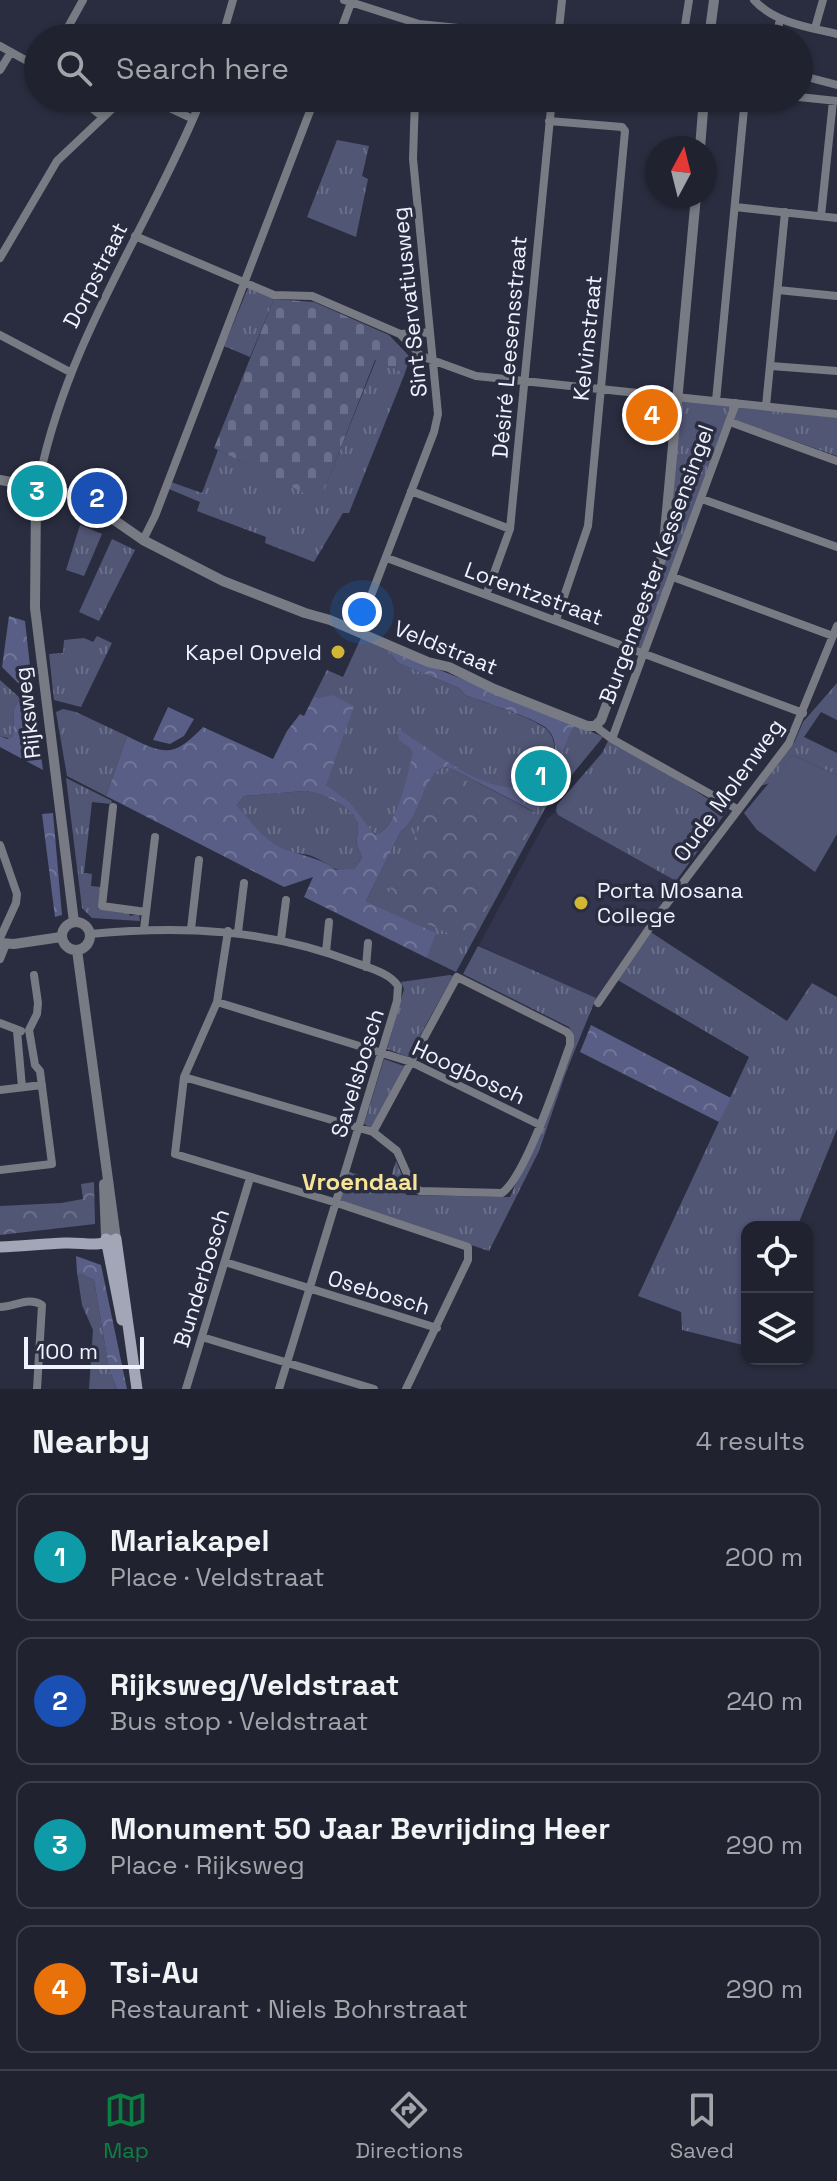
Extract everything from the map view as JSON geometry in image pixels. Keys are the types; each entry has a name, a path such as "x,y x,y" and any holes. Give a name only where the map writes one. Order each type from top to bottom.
{"main road":[{"path":"0,1247 110,1239 130,1326 137,1389"}],"street":[{"path":"70,24 83,0"},
{"path":"226,24 233,0"},
{"path":"558,24 562,0"},
{"path":"685,24 689,0"},
{"path":"711,24 714,0"},
{"path":"754,0 780,19 799,24"},
{"path":"823,0 815,28 837,34"},
{"path":"342,24 349,1 419,24"},
{"path":"779,24 780,19"},
{"path":"0,46 24,59"},
{"path":"0,70 11,52"},
{"path":"813,79 837,85"},
{"path":"813,99 835,101 821,216"},
{"path":"97,112 103,117"},
{"path":"0,258 57,161 110,112"},
{"path":"178,112 193,119"},
{"name":"Dorpstraat","path":"40,476 70,372 196,112"},
{"path":"143,540 155,516 310,112"},
{"name":"Sint Servatiusweg","path":"357,632 437,420 413,159 415,112"},
{"name":"Désiré Leesensstraat","path":"486,595 510,529 550,112"},
{"path":"701,136 703,112"},
{"path":"716,401 744,112"},
{"name":"Kelvinstraat","path":"549,121 622,127 625,131 588,526 556,620"},
{"path":"735,207 837,218"},
{"name":"Burgemeester Kessensingel","path":"595,726 601,720 630,647 663,554 695,208"},
{"path":"766,406 785,212"},
{"path":"135,236 274,295 312,296 400,334 421,356 476,376 837,414"},
{"path":"778,290 837,296"},
{"path":"400,334 430,332"},
{"path":"0,335 70,372"},
{"path":"771,366 837,371"},
{"name":"Burgemeester Kessensingel","path":"612,739 736,403"},
{"path":"730,422 837,461"},
{"path":"40,476 47,480 49,487 44,496 36,498 30,495 27,485 30,479 40,476"},
{"path":"0,480 27,485"},
{"name":"Veldstraat","path":"49,487 91,503 143,540 223,581 428,662 449,667 494,689 587,726 595,726 612,739 737,809"},
{"path":"411,491 510,529"},
{"name":"Rijksweg","path":"36,498 35,608 74,922"},
{"path":"702,499 837,547"},
{"name":"Lorentzstraat","path":"387,558 803,713"},
{"path":"673,577 833,636"},
{"name":"Oude Molenweg","path":"598,1003 641,939 789,743 837,626"},
{"path":"113,807 102,906 146,912"},
{"path":"144,929 155,837"},
{"path":"0,845 17,899 2,941 0,959"},
{"path":"191,929 199,860"},
{"path":"238,932 244,883"},
{"path":"281,939 286,900"},
{"path":"74,922 84,925 90,934 86,946 77,950 67,948 61,937 64,927 74,922"},
{"path":"326,952 329,922"},
{"name":"Savelsbosch","path":"90,934 144,929 238,932 281,939 326,952 395,981 399,991 279,1389"},
{"path":"228,931 217,1002 184,1077 175,1154 468,1247 468,1260 406,1389"},
{"path":"2,941 61,937"},
{"path":"366,967 368,943"},
{"path":"77,950 106,1166 110,1239"},
{"path":"0,1170 52,1164 40,1071 35,1065 29,1030 37,1014 38,1003 34,975"},
{"path":"184,1077 373,1132 397,1151 412,1185 420,1191 502,1193 516,1177 540,1125 570,1045 570,1036 457,977 373,1132"},
{"name":"Hoogbosch","path":"217,1002 411,1062 540,1125"},
{"path":"0,1023 17,1031 29,1030"},
{"path":"17,1031 22,1087"},
{"path":"0,1090 42,1085"},
{"name":"Bunderbosch","path":"186,1389 250,1178"},
{"name":"Osebosch","path":"225,1262 437,1328"},
{"path":"0,1307 14,1307 27,1301 38,1301 42,1305 37,1389"},
{"path":"202,1337 374,1389"}],"shaded area":[{"name":"Porta Mosana College","path":"556,811 558,815 676,881 596,1002 479,945 547,819"}],"green space":[{"path":"337,140 369,146 362,176 368,179 356,237 307,217"},
{"path":"248,288 274,299 250,357 224,346"},
{"path":"274,299 314,302 389,335 410,357 405,373 375,360 320,501 214,448"},
{"path":"376,360 405,373 349,513 343,513 314,562 265,543 266,537 197,511 200,502 169,489 171,482 202,493 218,450 320,500"},
{"path":"680,400 732,406 643,649 633,645 664,559"},
{"path":"738,406 837,417 837,456 734,420"},
{"path":"80,525 102,534 84,576 66,570"},
{"path":"112,539 135,550 99,621 79,612"},
{"path":"9,616 25,621 32,684 26,691 2,667"},
{"path":"97,636 112,643 81,707 54,700 49,654 63,653 64,640 84,638 93,642"},
{"path":"361,638 387,649 398,663 545,728 552,737 554,747 547,767 530,783 520,787 498,786 458,769 411,737 413,756 405,788 389,824 376,835 326,785 320,698 314,696 327,670 343,677"},
{"path":"387,649 575,724 535,812 445,767 431,778 414,816 401,831 366,901 436,933 427,958 304,897 313,877 284,887 106,796 127,736 151,747 168,750 184,744 203,727 273,759 287,731 300,714 304,716 314,696 332,695 354,706 326,785 349,802 375,835 389,824 395,814 412,757 413,750 399,740 398,729 463,771 491,784 517,787 528,783 547,768 555,747 553,736 545,727 465,695 459,688 398,663","holes":["310,792 340,804 356,819 357,846 362,858 354,869 336,870 274,844 237,805 244,796"]},
{"path":"0,680 20,698 14,709 11,739 0,736"},
{"path":"837,683 837,720 821,712 804,737 837,753 837,775 792,755 770,783 760,786 795,741 803,722"},
{"path":"20,698 35,710 43,770 0,747 0,736 7,739 13,737 14,709"},
{"path":"168,707 194,719 184,736 170,744 153,740"},
{"path":"63,709 127,736 106,796 67,776 56,712"},
{"path":"575,724 603,737 547,805 456,972 427,958 435,933 366,901 401,831 414,816 431,777 445,767 454,770 534,812"},
{"path":"608,741 669,774 727,811 676,881 558,815 556,811 557,805 602,753"},
{"path":"792,755 837,775 837,834 815,872 757,830 744,813"},
{"path":"447,771 537,818 468,942 383,904"},
{"path":"66,778 112,801 111,804 92,802 84,873 92,874 91,886 101,887 98,909 129,913 130,916 139,914 140,921 92,918 82,908"},
{"path":"304,791 333,800 356,819 357,846 362,858 354,869 338,870 311,856 281,848 260,832 237,805 244,796"},
{"path":"53,813 62,915 55,917 42,814"},
{"path":"649,931 787,1021 812,983 837,997 837,1129 799,1221 741,1221 741,1345 682,1330 681,1312 638,1296 749,1057 616,979"},
{"path":"478,946 596,998 539,1151 489,1251 340,1201 349,1172 389,1183 396,1161 406,1195 510,1197 557,1090 574,1035 569,1027 463,974"},
{"path":"453,976 408,1057 387,1049 404,989 401,982"},
{"path":"591,1025 731,1098 719,1122 580,1052"},
{"path":"384,1059 404,1066 371,1128 364,1124"},
{"path":"94,1182 95,1224 0,1235 0,1206 83,1199 81,1184"},
{"path":"76,1256 101,1265 127,1389 117,1389 109,1369 94,1280 77,1272"},
{"path":"77,1272 94,1280 109,1369 117,1389 89,1389 93,1330 82,1305"}],"place":[{"name":"Tsi-Au","path":"652,415"},
{"name":"Monument 50 Jaar Bevrijding Heer","path":"37,491"},
{"name":"Rijksweg/Veldstraat","path":"97,498"},
{"name":"Kapel Opveld","path":"338,652"},
{"name":"Mariakapel","path":"541,776"},
{"name":"Porta Mosana College","path":"581,903"}],"district":[{"name":"Vroendaal","path":"360,1181"}]}
